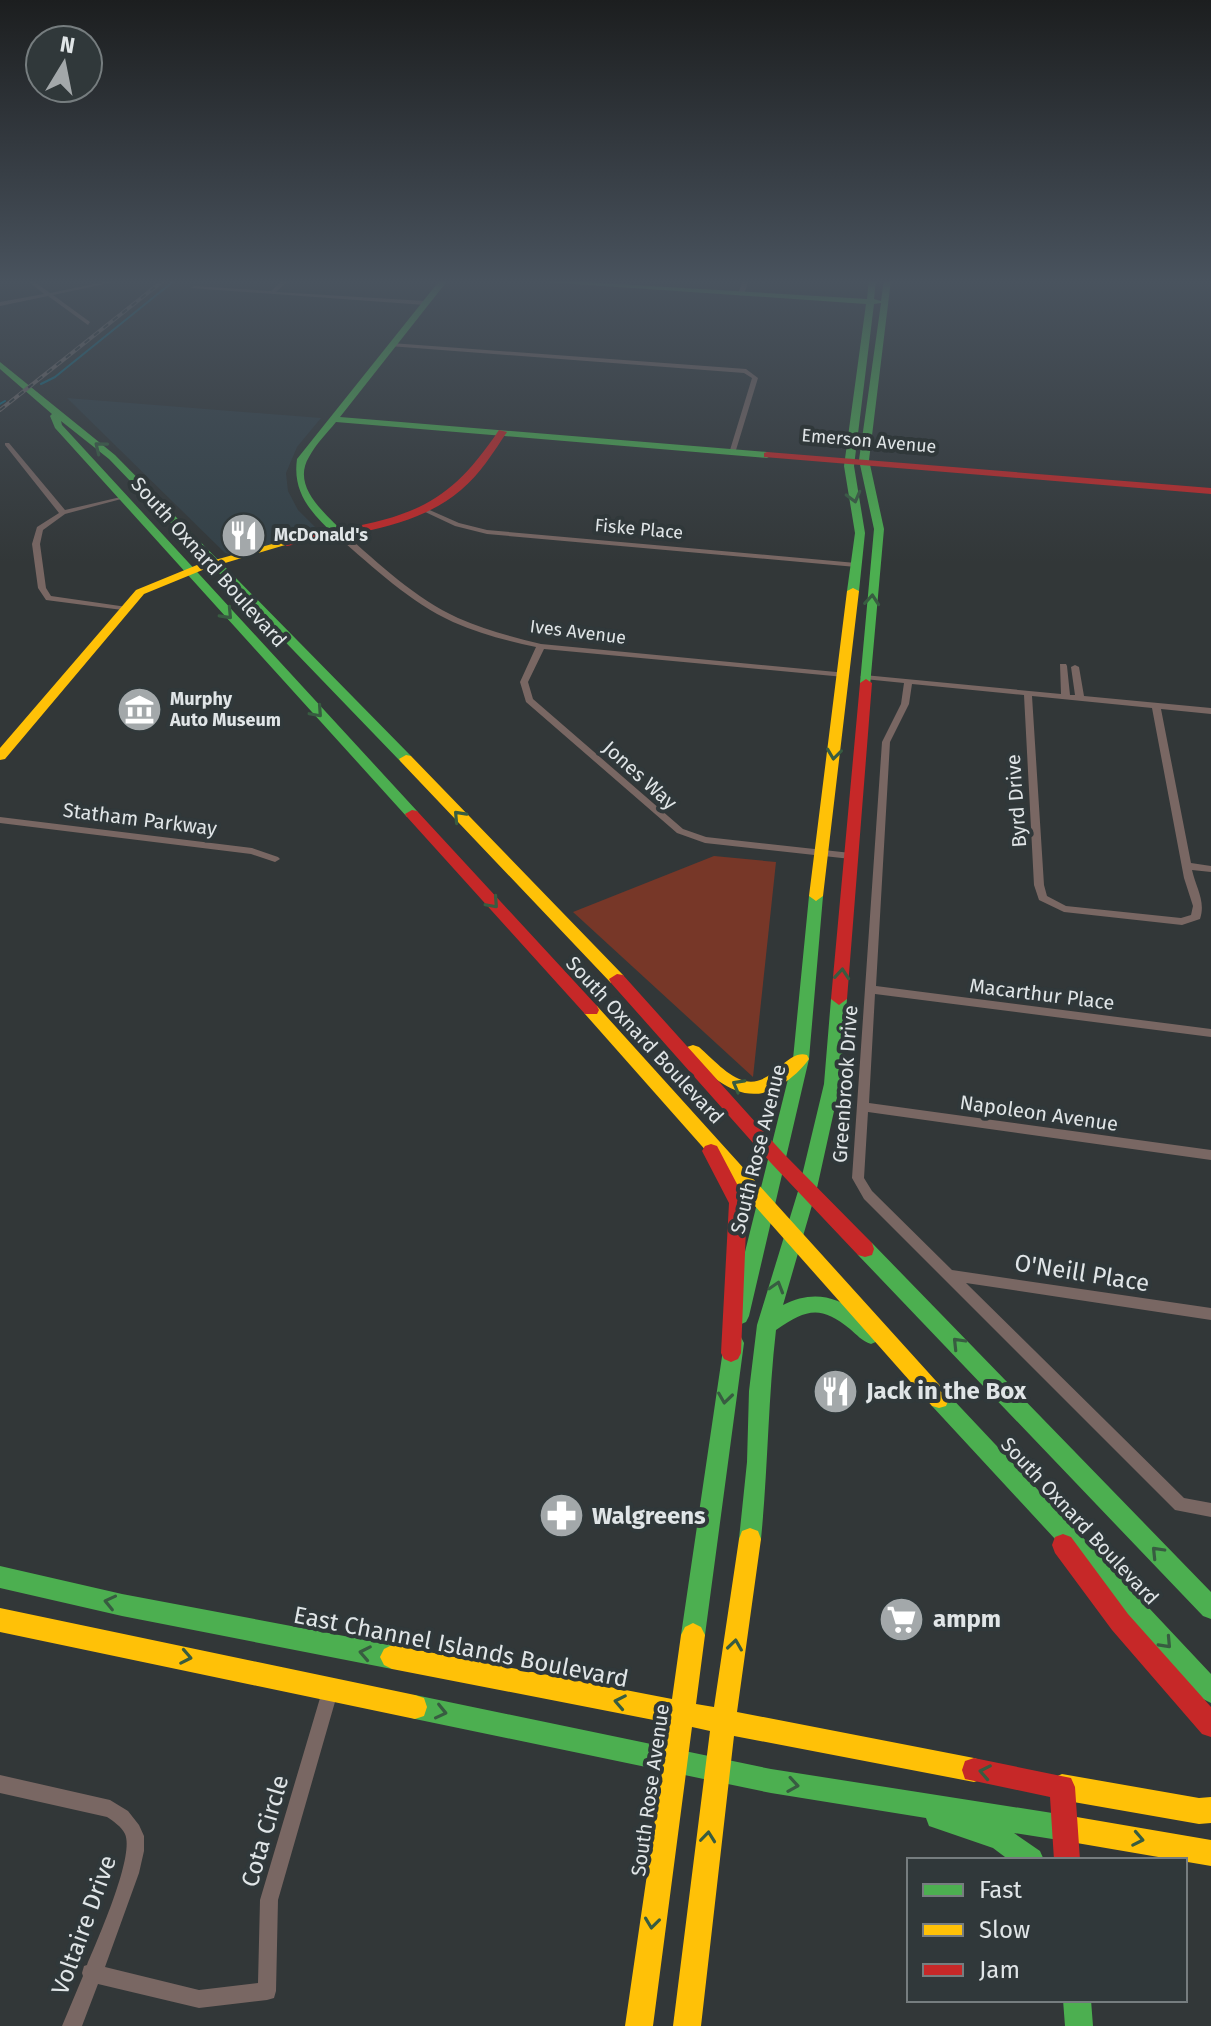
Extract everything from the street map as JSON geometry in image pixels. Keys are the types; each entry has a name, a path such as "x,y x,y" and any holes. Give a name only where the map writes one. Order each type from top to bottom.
{"main road":[{"name":"South Oxnard Boulevard","path":"11,375 54,414 70,422 112,457 222,568 652,1016 777,1158 1211,1608"},
{"path":"341,535 306,502 298,476 302,459 367,375"},
{"name":"South Rose Avenue","path":"687,2026 717,1770 750,1541 758,1462 759,1391 767,1325 808,1188 832,1084 879,523 857,460 864,375"},
{"name":"South Rose Avenue","path":"639,2026 731,1353 801,1059 821,853 860,520 850,482 868,417 876,375"},
{"name":"South Oxnard Boulevard","path":"54,414 58,426 767,1203 919,1378 1211,1691"},
{"name":"Emerson Avenue","path":"332,419 1211,491"},
{"path":"0,756 140,592 153,585 222,568 317,536 341,535 423,509 455,492 477,473 502,432"},
{"path":"849,616 858,630 853,667 864,677"},
{"path":"652,1016 736,1087 751,1092 774,1087 801,1059"},
{"path":"696,1125 738,1203 731,1353"},
{"path":"767,1325 804,1301 824,1301 848,1315 919,1378"},
{"path":"1011,1477 1120,1622 1211,1725"},
{"name":"East Channel Islands Boulevard","path":"2,1579 137,1608 1062,1787 1199,1811 1211,1810"},
{"path":"0,1620 331,1687 675,1762 1211,1853"},
{"path":"1062,1787 1067,1858"},
{"path":"871,1797 1000,1838 1028,1858"},
{"path":"1075,2002 1079,2025"}],"street":[{"path":"733,450 755,378 751,375"},
{"path":"7,444 63,513"},
{"path":"123,497 63,513 46,522 36,541 46,596 63,602 130,606"},
{"name":"Fiske Place","path":"423,509 457,525 487,532 856,565"},
{"name":"Ives Avenue","path":"341,535 427,608 479,631 541,646 844,675"},
{"name":"Jones Way","path":"541,646 524,682 529,700 669,824 705,840 851,856"},
{"path":"1063,666 1066,697"},
{"path":"1075,667 1080,698"},
{"path":"864,677 1211,711"},
{"name":"Greenbrook Drive","path":"908,681 905,704 886,742 857,1170 862,1188 1180,1505 1211,1510"},
{"name":"Byrd Drive","path":"1028,693 1039,891 1049,903 1064,909 1173,921 1194,919 1198,906 1187,866"},
{"path":"1156,705 1187,866 1211,869"},
{"name":"Statham Parkway","path":"0,820 252,851 275,859"},
{"name":"Macarthur Place","path":"869,989 1211,1033"},
{"name":"Napoleon Avenue","path":"862,1107 1211,1155"},
{"name":"O'Neill Place","path":"946,1275 1211,1314"},
{"name":"Cota Circle","path":"91,1973 199,1999 267,1991 269,1900 331,1687"},
{"name":"Voltaire Drive","path":"0,1784 110,1809 124,1818 136,1839 135,1859 126,1888 72,2026"}],"shaded area":[{"path":"67,398 321,418 297,447 286,473 288,491 298,510 315,527 309,534 236,555 225,553"},
{"path":"714,856 776,862 753,1077 573,912"}],"waterway":[{"path":"41,384 58,375"},
{"path":"0,404 5,401"}],"railway":[{"path":"0,410 45,375"}],"traffic: fast":[{"path":"11,375 112,457 406,759"},
{"path":"341,535 316,511 304,493 300,471 302,459 369,375"},
{"path":"853,591 860,533 849,466 861,375"},
{"path":"866,683 879,529 864,460 875,375"},
{"path":"55,416 58,426 412,814"},
{"path":"332,419 767,455"},
{"path":"739,1316 801,1059 816,896"},
{"path":"750,1539 758,1462 759,1391 767,1325 808,1188 832,1084 839,999"},
{"path":"865,1249 1211,1608"},
{"path":"767,1325 797,1307 821,1303 843,1313 871,1335"},
{"path":"693,1635 734,1343"},
{"path":"939,1399 1211,1691"},
{"path":"0,1577 122,1605 392,1657"},
{"path":"415,1707 771,1781 1065,1828"},
{"path":"938,1817 1000,1838 1028,1858"},
{"path":"1077,2002 1079,2026"}],"traffic: slow":[{"path":"0,756 140,592 201,567 287,543"},
{"path":"816,896 853,591"},
{"path":"406,759 617,979"},
{"path":"591,1010 939,1399"},
{"path":"693,1051 722,1075 746,1088 758,1088 770,1083 801,1059"},
{"path":"687,2026 710,1818 750,1539"},
{"path":"0,1620 415,1707"},
{"path":"639,2026 693,1635"},
{"path":"392,1657 974,1770"},
{"path":"1062,1787 1199,1811 1211,1810"},
{"path":"1065,1828 1211,1853"}],"traffic: jam":[{"path":"287,543 383,524 435,504 459,487 481,464 502,432"},
{"path":"767,455 1211,491"},
{"path":"839,999 866,683"},
{"path":"412,814 591,1010"},
{"path":"617,979 777,1158 865,1249"},
{"path":"711,1151 738,1203 731,1353"},
{"path":"1063,1545 1120,1622 1211,1725"},
{"path":"974,1770 1062,1787 1067,1858"}],"place":[{"name":"McDonald's","path":"243,535"},
{"name":"Murphy Auto Museum","path":"139,709"},
{"name":"Jack in the Box","path":"835,1391"},
{"name":"Walgreens","path":"561,1516"},
{"name":"ampm","path":"902,1619"}]}
